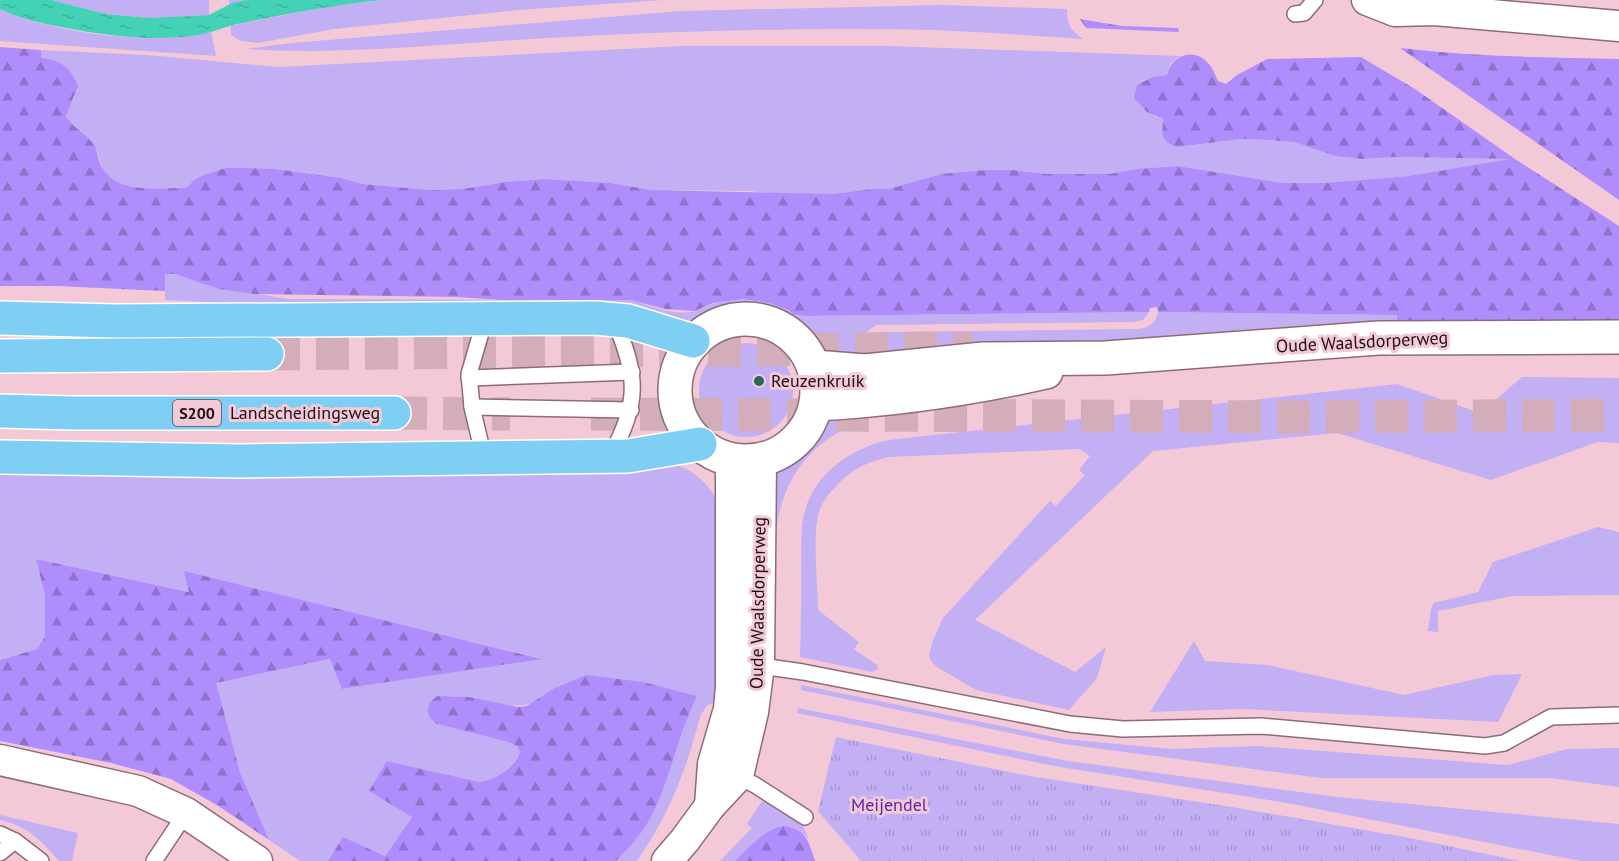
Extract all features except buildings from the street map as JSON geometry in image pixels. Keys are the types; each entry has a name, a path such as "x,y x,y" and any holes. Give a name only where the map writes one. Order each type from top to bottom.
{"main road":[{"path":"0,318 115,321 614,319 628,321 693,341"},
{"path":"753,318 784,329 797,339 807,352 814,367 818,385 817,404 809,423 797,440 781,452 746,460 709,451 683,425 678,413 674,388 680,363 693,341 706,330 721,323 753,318"},
{"name":"Oude Waalsdorperweg","path":"814,367 865,370 983,359 1106,358 1378,338 1619,337"},
{"path":"0,356 267,354"},
{"name":"Oude Waalsdorperweg","path":"817,404 868,401 986,386 1106,358"},
{"name":"Landscheidingsweg","path":"0,411 394,413"},
{"path":"0,457 241,461 628,456 700,444"}],"street":[{"path":"1367,0 1395,10 1427,5 1619,26"},
{"name":"Oude Waalsdorperweg","path":"726,770 730,662 746,460"},
{"name":"Oude Waalsdorperweg","path":"668,861 710,806 753,712 759,666 746,460"},
{"path":"0,760 138,791 186,813 237,856"}],"lane":[{"path":"1295,14 1304,13 1315,0"},
{"path":"484,458 472,407 469,378 485,319"},
{"path":"610,456 623,434 631,410 632,372 626,347 614,319"},
{"path":"469,378 632,372"},
{"path":"472,407 631,410"},
{"path":"730,662 802,672 1070,724 1123,729 1208,729 1261,726 1485,746 1504,743 1551,717 1619,715"},
{"path":"726,770 805,817"},
{"path":"154,861 186,813"},
{"path":"0,834 15,841 41,861"},
{"path":"0,853 15,841"}],"green space":[{"path":"51,0 209,0 209,15 149,18 106,14"},
{"path":"229,0 246,0 232,3 234,25 331,6 382,0 663,0 519,10 334,29 258,43 241,41 231,35"},
{"path":"942,5 1067,9 1070,27 1083,39 934,30 796,29 567,37 367,50 246,49 292,43 682,11"},
{"path":"0,9 45,25 104,35 164,38 190,36 211,31 216,56 0,41"},
{"path":"1080,19 1122,26 1178,28 1179,32 1086,28"},
{"path":"682,46 889,46 1181,56 1171,63 1167,75 1142,81 1154,116 1163,119 1162,130 1177,147 1241,139 1294,142 1335,156 1361,159 1396,157 1515,159 1409,176 1324,183 1282,183 1178,166 1136,169 1109,174 1047,174 1012,170 889,189 787,195 750,191 651,190 611,183 544,179 505,182 463,189 430,190 363,184 341,178 276,169 246,168 194,180 186,188 145,189 121,184 108,176 92,144 72,126 67,118 68,109 75,97 41,58 41,50 147,55 279,67"},
{"path":"0,47 41,50 41,58 60,63 72,74 78,86 66,116 69,121 92,142 101,166 110,177 119,183 141,188 186,188 194,180 204,175 226,168 246,168 276,169 341,178 363,184 430,190 463,189 505,182 544,179 611,183 651,190 832,194 889,189 942,174 986,170 1047,174 1109,174 1136,169 1178,166 1282,183 1324,183 1409,176 1510,159 1396,157 1361,159 1335,156 1294,142 1241,139 1177,147 1163,137 1163,119 1147,112 1134,98 1137,85 1152,77 1167,75 1173,62 1190,54 1208,63 1218,81 1226,84 1237,75 1267,59 1361,57 1415,89 1515,159 1619,226 1619,326 1332,325 1397,320 1397,315 1158,312 1157,307 1150,308 1149,312 806,316 794,315 770,303 743,299 713,303 695,311 665,309 631,300 502,300 456,297 254,294 219,289 175,274 165,274 165,291 0,286"},
{"path":"1400,48 1482,55 1619,59 1619,200"},
{"path":"165,274 175,274 219,288 289,299 631,300 683,313 726,301 747,299 777,305 795,316 1149,312 1143,320 1133,322 877,325 864,336 860,364 825,353 791,322 759,309 734,308 683,321 286,313 226,303 165,300"},
{"path":"734,308 755,308 778,315 718,312"},
{"path":"1158,312 1397,315 1397,320 870,363 872,341 877,334 882,332 1139,329 1152,324"},
{"path":"737,343 755,343 780,356 790,372 793,390 790,408 780,424 755,437 737,437 712,424 699,399 699,381 712,356"},
{"path":"1522,377 1619,378 1619,443 1598,442 1491,480 1337,433 1153,451 975,620 1075,672 1106,647 1097,678 1069,710 976,690 937,667 929,655 943,618 1050,501 1056,506 1085,475 1079,470 1090,456 1080,449 889,457 869,463 840,482 828,496 819,512 816,547 818,610 859,642 854,649 877,665 878,669 872,672 800,657 802,533 807,504 823,477 834,467 859,450 874,444 889,440 1397,384 1480,413"},
{"path":"864,410 865,419 828,439 801,465 791,480 784,498 775,539 775,476 823,424 833,417"},
{"path":"671,463 699,478 718,502 724,676 714,703 708,705 701,714 683,772 668,808 637,861 612,861 535,702 527,705 506,705 451,696 437,724 517,746 520,752 509,768 497,776 479,782 387,761 412,817 385,856 343,837 328,861 300,861 269,840 240,772 215,683 331,659 343,689 540,658 185,572 190,592 36,559 45,596 45,637 38,649 0,660 0,474"},
{"path":"1598,527 1619,532 1619,595 1512,596 1438,611 1438,632 1428,631 1434,603 1478,592 1493,562"},
{"path":"36,559 189,592 184,571 542,659 342,689 330,659 216,683 240,772 269,840 220,807 171,779 111,763 0,741 0,660 37,649 45,637 45,596"},
{"path":"1194,641 1205,661 1268,665 1404,695 1494,675 1522,674 1498,722 1241,709 1150,712"},
{"path":"586,675 643,682 697,696 653,813 616,861 328,861 343,837 385,856 412,817 369,791 387,761 479,782 504,772 514,763 520,752 517,746 433,721 428,714 428,706 433,699 438,696 469,697 518,707 527,706 553,689"},
{"path":"801,685 1064,739 1171,749 1257,746 1508,765 1567,749 1619,748 1619,787 1551,778 1321,778 1064,744 801,690"},
{"path":"798,708 1068,761 1337,797 1619,824 1619,861 1581,861 1287,803 1054,766 797,713"},
{"name":"Meijendel","path":"836,737 1029,776 1232,807 1410,838 1520,861 861,861 818,811"},
{"path":"762,801 782,810 803,825 809,841 800,831 791,827 781,827 761,837 735,861 720,861 752,828 747,824"},
{"path":"0,815 78,833 72,861 59,861 33,835 19,826 0,820"},
{"path":"783,826 796,829 805,837 815,861 735,861 763,835"}],"water":[{"path":"0,0 51,0 106,14 149,18 209,15 232,3 246,0 382,0 273,17 198,35 148,38 115,36 41,23 0,9"}],"tunnel":[{"path":"267,354 972,348"},
{"path":"394,413 510,414"},
{"path":"591,414 1306,417 1619,415"}],"place":[{"name":"Reuzenkruik","path":"759,381"}]}
